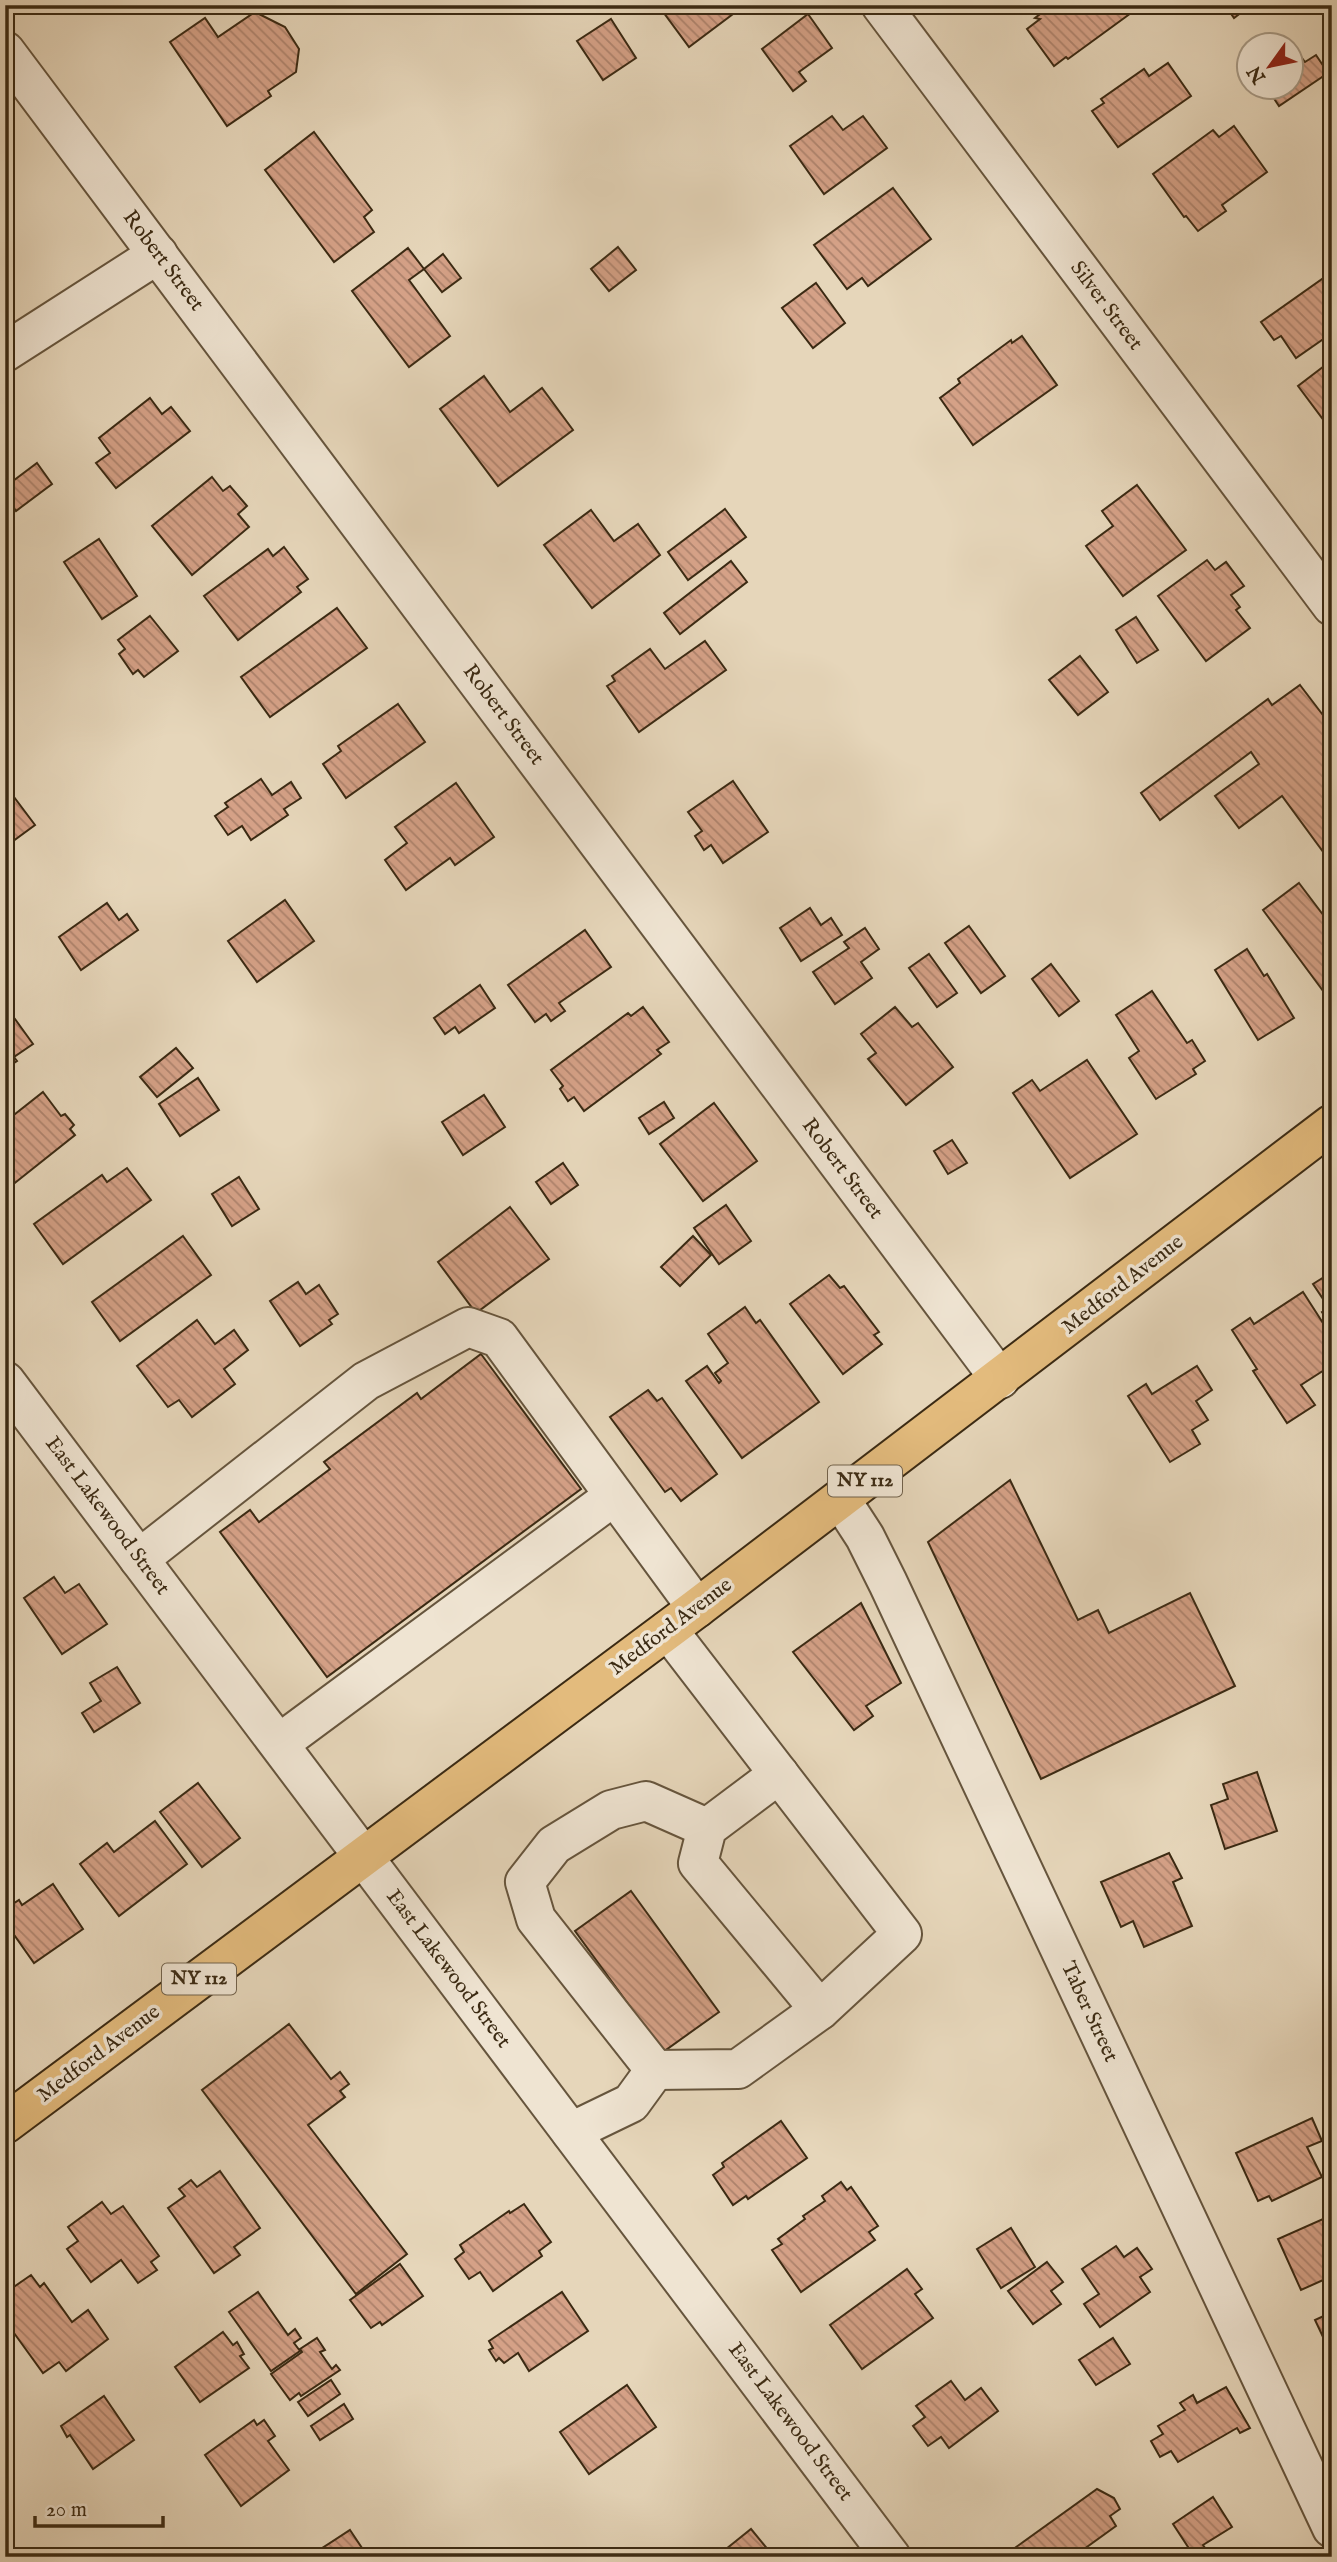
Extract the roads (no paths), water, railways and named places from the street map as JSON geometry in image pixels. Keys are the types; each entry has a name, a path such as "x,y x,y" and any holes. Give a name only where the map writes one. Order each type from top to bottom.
{"main road":[{"name":"Medford Avenue","path":"5,2124 841,1500 1332,1124"}],"street":[{"name":"Silver Street","path":"881,5 1332,606"},
{"name":"Robert Street","path":"5,51 1000,1379"},
{"path":"5,352 158,254"},
{"path":"139,1559 366,1381 468,1327 499,1339 614,1496 682,1619 779,1774 902,1934 820,2010 738,2069 655,2070"},
{"name":"East Lakewood Street","path":"5,1381 891,2557"},
{"path":"280,1743 614,1496"},
{"name":"Taber Street","path":"841,1500 865,1537 888,1583 1332,2528"},
{"path":"779,1774 707,1828 698,1863 820,2010"},
{"path":"655,2070 536,1919 525,1882 554,1846 611,1810 646,1801 707,1828"},
{"path":"572,2132 631,2103 655,2070"}]}
